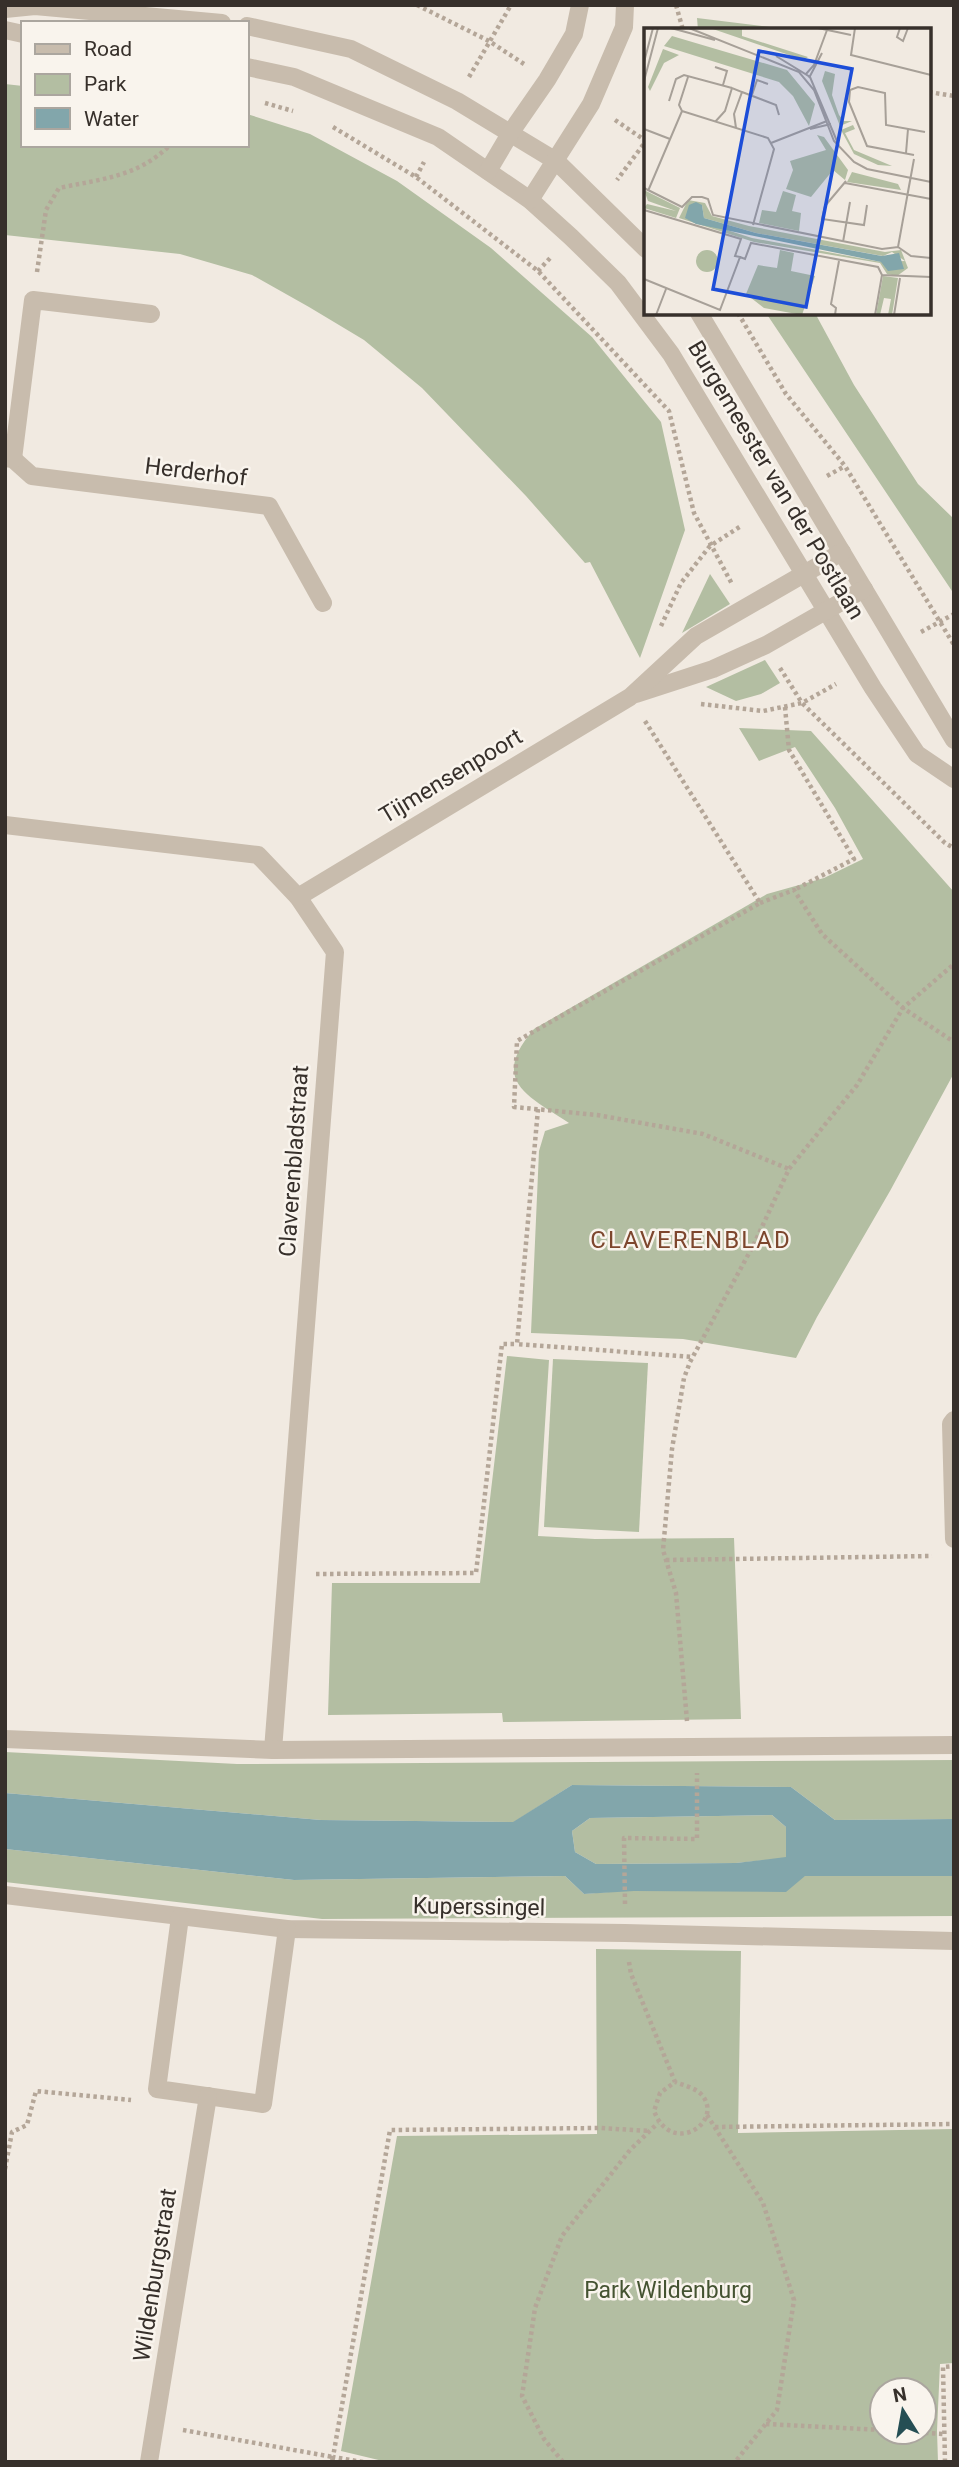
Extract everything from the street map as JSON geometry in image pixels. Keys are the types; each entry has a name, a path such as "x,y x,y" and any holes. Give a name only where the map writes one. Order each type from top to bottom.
{"street":[{"path":"488,171 574,34 580,5"},
{"path":"530,200 592,104 624,27 625,5"},
{"path":"5,9 35,6 200,21"},
{"path":"248,26 351,49 457,101 556,162 644,248"},
{"name":"Burgemeester van der Postlaan","path":"248,67 294,77 429,134 530,200 618,283 671,354 873,688 917,754 954,779"},
{"path":"33,300 150,314"},
{"name":"Herderhof","path":"33,300 9,458 32,476 269,506 324,603"},
{"name":"Burgemeester van der Postlaan","path":"700,315 954,740"},
{"name":"Tijmensenpoort","path":"298,897 630,696 696,636 842,552"},
{"name":"Tijmensenpoort","path":"630,696 713,668 766,645 864,589"},
{"name":"Claverenbladstraat","path":"5,825 258,855 298,897 335,952 273,1750"},
{"path":"954,1420 951,1424 954,1539"},
{"path":"5,1739 273,1750 954,1745"},
{"name":"Kuperssingel","path":"5,1895 287,1929 954,1941"},
{"path":"180,1917 156,2089 263,2104 287,1929"},
{"name":"Wildenburgstraat","path":"149,2462 208,2096"}],"path":[{"path":"676,5 682,28"},
{"path":"931,92 954,96"},
{"path":"260,102 301,113"},
{"path":"325,122 416,177 538,271 669,411 694,513 744,607"},
{"path":"33,300 46,210 59,188 124,174 155,160 168,147"},
{"path":"739,315 786,394 845,466 954,645"},
{"path":"939,623 954,614"},
{"path":"766,645 802,703 945,843 954,848"},
{"path":"630,696 760,903"},
{"path":"785,707 789,750 854,859 794,890 760,903 517,1041 514,1107 597,1115 702,1134 789,1170"},
{"path":"794,890 822,933 903,1008 954,1042"},
{"path":"735,2462 777,2410 794,2300 763,2203 707,2115 706,2103 700,2093 675,2082 631,1974 625,1933 624,1838 697,1839 695,1746 688,1730 676,1593 663,1550 672,1449 684,1378 754,1244 789,1170 858,1085 903,1008 954,964"},
{"path":"517,1344 538,1109"},
{"path":"287,1574 476,1573 502,1344 693,1357"},
{"path":"666,1560 940,1555"},
{"path":"675,2082 660,2093 653,2111 658,2123 674,2134 688,2133 701,2126 707,2115"},
{"path":"5,2169 12,2132 27,2125 36,2091 138,2101 156,2089"},
{"path":"564,2462 544,2439 522,2396 535,2308 562,2236 630,2150 658,2123"},
{"path":"714,2127 954,2124"},
{"path":"332,2460 390,2130 650,2131"},
{"path":"944,2462 943,2367 954,2367"},
{"path":"766,2424 868,2429"},
{"path":"156,2425 332,2460 363,2462"},
{"path":"938,2434 944,2434"}],"green space":[{"path":"697,18 779,28 698,28"},
{"path":"5,84 21,86 21,147 248,147 248,114 310,134 397,181 491,248 592,337 661,422 685,530 640,658 590,562 585,563 526,496 422,388 364,340 252,275 180,254 5,235"},
{"path":"767,315 816,315 854,385 918,484 954,519 954,594"},
{"path":"710,574 730,604 682,633"},
{"path":"765,660 780,683 761,694 736,701 706,687"},
{"path":"739,728 811,731 954,892 954,1073 796,1358 683,1339 531,1333 539,1151 545,1131 569,1123 528,1095 519,1085 514,1074 521,1047 534,1029 767,894 824,878 863,859 835,808 795,747 759,761"},
{"path":"507,1356 549,1360 538,1536 595,1539 734,1538 741,1719 503,1722 502,1713 328,1715 332,1583 480,1583"},
{"path":"553,1359 648,1363 639,1532 544,1527"},
{"path":"5,1752 237,1764 954,1760 954,1819 835,1820 791,1787 572,1785 514,1822 321,1820 5,1793"},
{"path":"772,1815 786,1827 786,1858 736,1863 596,1864 575,1852 572,1831 590,1818"},
{"path":"5,1849 294,1880 565,1876 584,1894 805,1876 954,1876 954,1916 322,1919 5,1882"},
{"name":"Park Wildenburg","path":"596,1949 741,1951 738,2133 954,2129 954,2363 940,2364 938,2409 938,2376 868,2376 868,2446 937,2446 938,2462 387,2462 341,2451 397,2136 597,2134"}],"water":[{"path":"572,1785 791,1787 835,1820 954,1819 954,1876 805,1876 786,1892 634,1891 584,1894 565,1876 294,1880 5,1849 5,1793 321,1820 513,1822","holes":["772,1815 786,1827 786,1857 736,1863 596,1864 575,1852 572,1831 590,1818"]}],"district":[{"name":"CLAVERENBLAD","path":"691,1240"}]}
